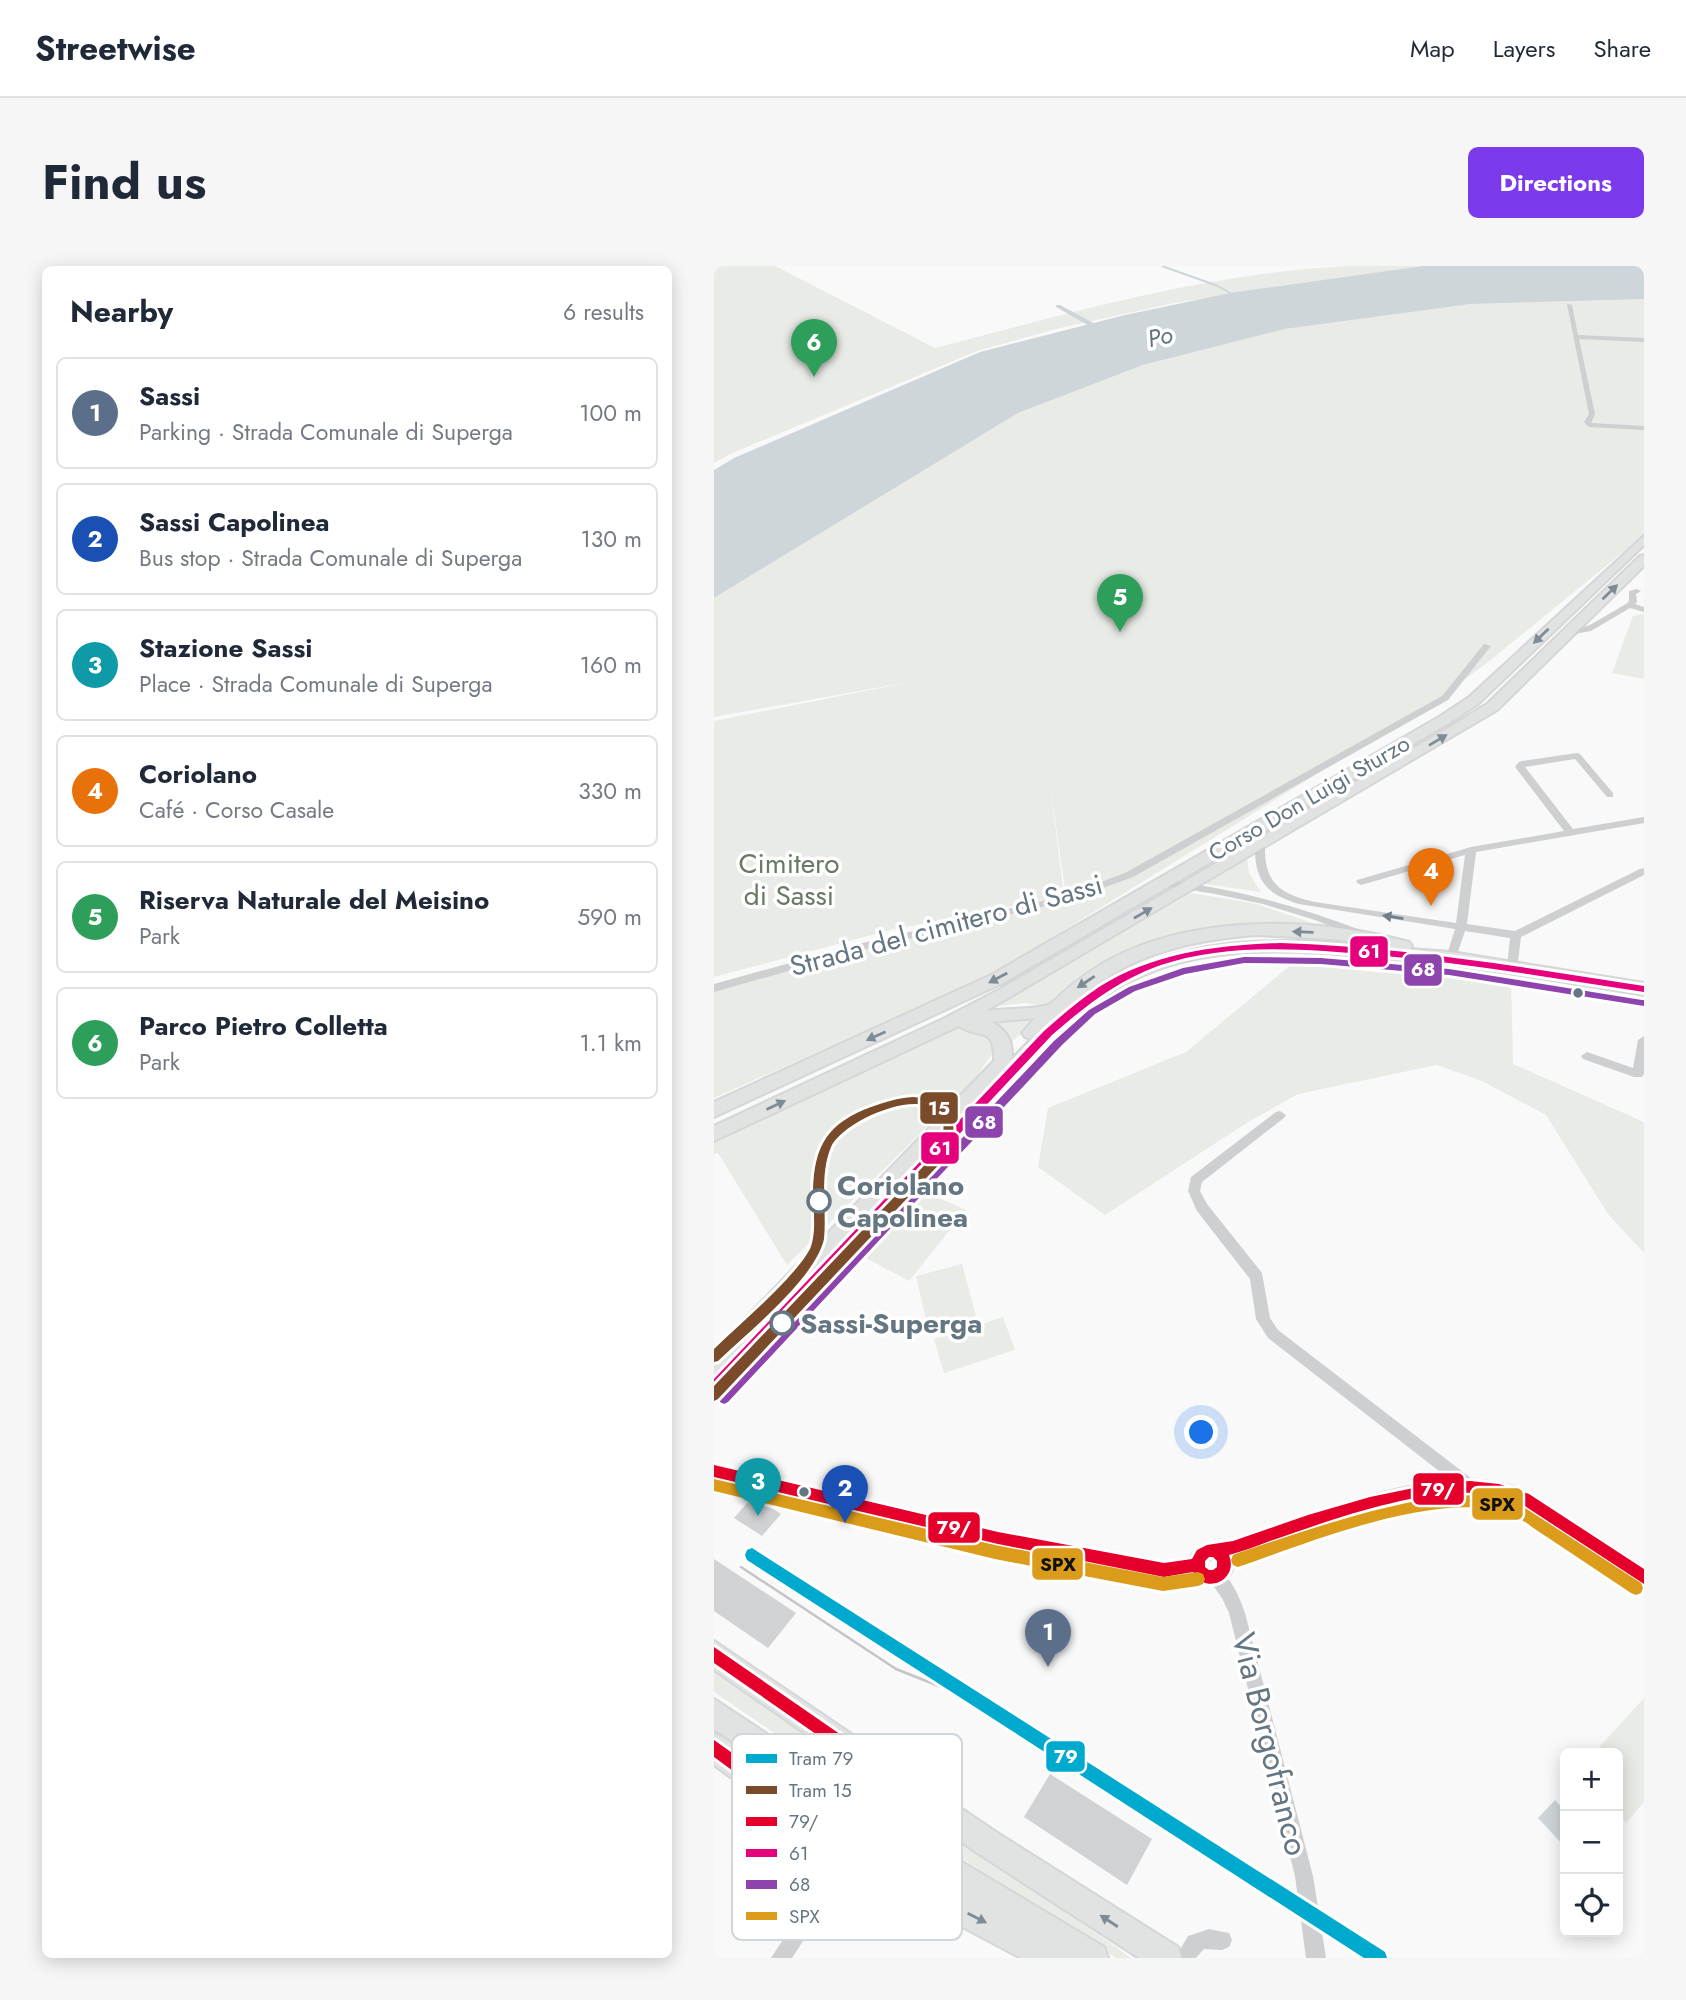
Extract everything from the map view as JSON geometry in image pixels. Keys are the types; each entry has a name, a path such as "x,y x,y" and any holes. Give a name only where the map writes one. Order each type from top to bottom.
{"main road":[{"name":"Corso Don Luigi Sturzo","path":"944,1015 997,979 1474,701 1644,539"},
{"name":"Corso Don Luigi Sturzo","path":"944,1015 1189,886 1492,707 1644,559"},
{"path":"714,1366 1050,1013 1076,989 1116,964 1188,939 1272,931 1371,938 1451,958"},
{"path":"714,1388 1048,1033 1077,1007 1106,987 1138,971 1210,950 1274,945 1451,958 1644,989"},
{"path":"714,1110 944,1015 1050,1013 1077,1007"},
{"path":"714,1134 944,1015 993,1030 1003,1041 1003,1062"},
{"path":"714,1654 828,1734"},
{"path":"714,1713 746,1734"},
{"path":"714,1748 732,1761"},
{"path":"962,1824 1167,1958"},
{"path":"962,1878 1093,1958"},
{"path":"962,1911 1053,1958"}],"street":[{"path":"1569,305 1592,414 1587,422 1589,425 1644,428"},
{"path":"1576,337 1644,340"},
{"path":"1568,633 1599,626 1611,614 1629,605 1633,601 1632,593 1637,591"},
{"path":"1629,605 1644,610"},
{"name":"Strada del cimitero di Sassi","path":"714,988 858,947 1066,898 1129,876 1445,698 1487,646"},
{"path":"1570,832 1521,767 1522,764 1577,756 1610,795"},
{"path":"1361,882 1471,850 1644,820"},
{"path":"1260,845 1259,864 1270,887 1293,909"},
{"path":"1451,958 1461,928 1471,850"},
{"path":"1283,897 1315,905 1516,935 1644,871"},
{"path":"1163,883 1189,886 1293,909 1371,938"},
{"path":"1293,909 1315,905"},
{"path":"1513,967 1516,935"},
{"path":"1587,1056 1638,1074 1644,1040"},
{"path":"1280,1115 1196,1180 1194,1191 1198,1199 1257,1278 1263,1320 1273,1334 1471,1487"},
{"path":"714,1471 998,1538 1164,1570 1196,1565"},
{"path":"1196,1565 1202,1553 1216,1551 1325,1516 1395,1497 1471,1487 1513,1492 1598,1544 1644,1577"},
{"path":"1196,1565 1205,1577 1216,1577 1223,1572 1225,1565 1223,1557 1216,1551"},
{"name":"Via Borgofranco","path":"1216,1577 1228,1592 1237,1613 1304,1876 1316,1958"},
{"path":"1185,1958 1192,1943 1206,1937 1222,1940"},
{"path":"780,1958 792,1940"}],"green space":[{"path":"714,266 775,266 935,348 1140,296 1243,277 1348,266 1423,266 1174,303 1060,328 977,351 714,463"},
{"name":"Cimitero di Sassi","path":"1644,299 1644,535 1487,663 1438,699 1016,960 939,998 714,1098 714,991 857,950 1066,897 1050,783 1064,896 890,930 714,977 714,721 915,681 714,717 714,598 1018,413 1143,365 1285,329 1471,304"},
{"path":"1644,614 1644,679 1612,673 1633,616"},
{"path":"1247,859 1249,873 1261,892 1205,884"},
{"path":"1191,893 1253,903 1313,923 1222,925 1166,936 1113,956 1089,970 1066,986 1046,1006 1024,1003 998,1006"},
{"path":"1304,954 1408,962 1511,977 1513,1064 1644,1122 1644,1253 1608,1214 1546,1115 1482,1081 1437,1065 1298,1094 1245,1124 1105,1215 1038,1167 1048,1108 1186,1052"},
{"path":"1038,1017 1010,1044 1000,1028 984,1020"},
{"path":"976,1028 992,1039 995,1050 974,1080 787,1265 718,1153 714,1154 714,1141 797,1099 951,1030"},
{"path":"923,1191 966,1210 909,1281 866,1258"},
{"path":"962,1264 976,1316 928,1328 916,1276"},
{"path":"1003,1317 1015,1350 944,1373 934,1339"},
{"path":"714,1673 804,1734 776,1734 714,1692"},
{"path":"1644,1698 1644,1802 1626,1823 1623,1820 1623,1748 1599,1748"},
{"path":"962,1842 1131,1958 1116,1958 962,1859"}],"water":[{"name":"Po","path":"1423,266 1644,266 1644,299 1471,304 1285,329 1143,365 1018,413 714,598 714,470 734,458 980,352 1125,315 1230,293"},
{"path":"1555,1800 1560,1806 1560,1842 1538,1818"}],"building":[{"path":"753,1496 781,1514 762,1536 734,1518"},
{"path":"714,1559 796,1613 768,1648 714,1611"},
{"path":"1050,1774 1152,1839 1127,1885 1024,1817"}],"waterway":[{"path":"1162,266 1218,286 1235,296"},
{"path":"1058,306 1108,333"}],"tram line":[{"name":"15","path":"714,1357 785,1288 816,1248 819,1235 822,1157 835,1132 863,1114 898,1102 927,1103 945,1113 949,1129 943,1153 714,1395"},
{"name":"79","path":"752,1555 1379,1958"},
{"path":"741,1567 896,1669 989,1706"}],"transit line":[{"name":"61","path":"714,1388 1048,1033 1094,995 1154,964 1216,950 1312,947 1443,959 1644,989"},
{"name":"68","path":"724,1398 1058,1043 1092,1012 1132,989 1183,971 1244,960 1321,961 1449,972 1642,1003"},
{"name":"79/","path":"714,1471 998,1538 1164,1570 1196,1565"},
{"name":"SPX","path":"714,1485 995,1552 1163,1584 1198,1579"},
{"name":"79/","path":"1216,1551 1370,1503 1438,1489 1470,1487 1499,1490 1524,1498 1644,1577"},
{"name":"SPX","path":"1238,1560 1378,1515 1456,1501 1489,1502 1517,1510 1636,1588"},
{"name":"79/","path":"1211,1551 1220,1555 1224,1564 1220,1573 1211,1577 1202,1573 1198,1564 1202,1555 1211,1551"},
{"name":"79/","path":"714,1654 828,1734"},
{"name":"79/","path":"714,1748 732,1761"}],"place":[{"name":"Parco Pietro Colletta","path":"814,377"},
{"name":"Riserva Naturale del Meisino","path":"1120,632"},
{"name":"Coriolano","path":"1431,906"},
{"name":"Coriolano Capolinea","path":"819,1201"},
{"name":"Sassi-Superga","path":"782,1323"},
{"name":"Stazione Sassi","path":"758,1516"},
{"name":"Sassi Capolinea","path":"845,1523"},
{"name":"Sassi","path":"1048,1667"}]}
